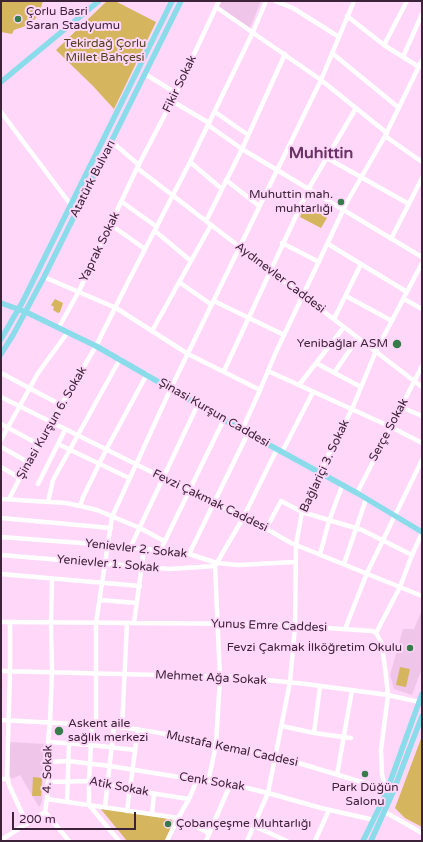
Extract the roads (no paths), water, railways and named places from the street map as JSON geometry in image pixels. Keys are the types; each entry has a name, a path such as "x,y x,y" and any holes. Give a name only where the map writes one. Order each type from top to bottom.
{"main road":[{"path":"1,82 100,1"},
{"name":"Atatürk Bulvarı","path":"1,339 18,310 72,205 172,1"},
{"name":"Atatürk Bulvarı","path":"1,354 26,312 181,1"},
{"name":"Şinasi Kurşun Caddesi","path":"1,303 26,312 59,327 120,359 242,430 357,493 422,533"},
{"path":"371,841 385,812 390,791 422,694"},
{"path":"363,841 385,796 390,791 422,716"},
{"path":"385,796 385,812"},
{"path":"374,820 385,812"},
{"path":"374,820 380,823"}],"street":[{"name":"Fikir Sokak","path":"138,167 176,93 219,1"},
{"name":"Şinasi Kurşun 6. Sokak","path":"9,499 38,444 96,346 116,308 215,112 266,1"},
{"path":"275,1 293,8 339,37"},
{"path":"119,841 89,805 89,781 91,745 94,725 96,674 96,623 112,517 171,388 321,80 354,1"},
{"path":"384,45 407,1"},
{"path":"216,7 321,80 422,162"},
{"path":"403,57 422,14"},
{"path":"242,430 284,335 344,209 386,134 421,64 403,57 384,45 347,16"},
{"path":"332,53 398,108"},
{"path":"206,221 242,149 285,54"},
{"path":"145,74 176,93"},
{"path":"172,101 209,124 242,149 278,169 422,257"},
{"path":"224,371 282,243 309,188 356,108"},
{"path":"1,112 72,205"},
{"path":"215,112 248,135"},
{"name":"Aydınevler Caddesi","path":"112,142 138,167 173,196 422,387"},
{"path":"326,158 409,204"},
{"path":"190,162 222,189"},
{"name":"Yaprak Sokak","path":"59,327 79,291 138,167"},
{"path":"391,239 422,178"},
{"path":"226,180 260,206"},
{"path":"122,202 156,229 191,261"},
{"path":"111,225 145,249"},
{"path":"152,331 211,225"},
{"path":"282,243 319,262"},
{"path":"328,244 407,292"},
{"name":"Bağlariçi 3. Sokak","path":"248,841 268,792 290,682 295,626 296,545 302,512 319,473 352,409 376,351 422,263"},
{"path":"334,319 361,264"},
{"path":"44,276 116,308 188,354 260,390"},
{"path":"179,282 213,303 284,335"},
{"path":"346,296 392,321"},
{"path":"404,299 422,309"},
{"path":"299,385 344,327"},
{"path":"1,440 38,373 68,332"},
{"path":"334,373 358,338"},
{"path":"48,502 53,480 71,450 120,359"},
{"path":"316,362 361,387"},
{"name":"Serçe Sokak","path":"357,493 422,366"},
{"path":"268,371 391,427 422,443"},
{"path":"1,373 61,405"},
{"path":"80,506 99,463 147,374"},
{"path":"208,782 216,744 220,677 216,565 313,392"},
{"name":"Fevzi Çakmak Caddesi","path":"1,398 296,545 422,596"},
{"path":"130,548 198,404"},
{"path":"401,407 422,416"},
{"path":"160,551 188,490 224,419"},
{"path":"1,424 38,444"},
{"path":"38,484 65,430"},
{"path":"189,554 248,433"},
{"path":"58,444 129,478"},
{"path":"1,447 28,462"},
{"path":"345,629 367,573 422,460"},
{"path":"1,467 20,478"},
{"path":"320,554 329,520 342,486"},
{"path":"1,499 48,502 80,506 97,510 140,528 164,541"},
{"path":"344,564 366,499"},
{"path":"266,529 281,501 302,512 356,529 412,555"},
{"path":"1,518 111,528"},
{"path":"390,791 384,783 382,774 382,750 388,695 381,642 376,633 400,587 422,533"},
{"name":"Yenievler 2. Sokak","path":"1,537 108,545 189,554 216,565 295,562"},
{"path":"134,623 144,549"},
{"name":"Yenievler 1. Sokak","path":"1,555 17,555 170,569 216,565"},
{"path":"1,574 140,586"},
{"name":"4. Sokak","path":"45,812 48,782 48,742 52,672 52,578"},
{"path":"100,600 137,603"},
{"name":"Yunus Emre Caddesi","path":"1,622 269,624 372,631 376,633"},
{"path":"10,622 8,779 9,785 27,824"},
{"path":"122,728 127,623"},
{"name":"Mehmet Ağa Sokak","path":"1,671 238,677 352,690 388,695 419,702"},
{"path":"314,733 320,686"},
{"path":"337,775 352,690"},
{"name":"Mustafa Kemal Caddesi","path":"1,720 114,726 216,744 276,756 390,791"},
{"path":"105,807 114,726"},
{"path":"282,726 314,733 351,738"},
{"path":"127,810 138,730"},
{"path":"48,742 135,750"},
{"path":"68,802 69,744"},
{"name":"Cenk Sokak","path":"48,762 68,761 90,763 230,785 268,792 329,810 374,820"},
{"path":"1,779 8,779"},
{"path":"167,841 189,799 197,780"},
{"name":"Atik Sokak","path":"48,782 89,781 130,787 149,791 150,793 154,794 189,799"},
{"path":"206,841 230,785"},
{"path":"152,814 154,794"},
{"path":"47,798 178,818 209,833"},
{"path":"315,841 329,810"},
{"path":"1,840 45,812 67,840"},
{"path":"385,812 422,833"},
{"path":"254,826 287,841"}],"place":[{"name":"Çorlu Basri Saran Stadyumu","path":"18,19"},
{"name":"Muhuttin mah. muhtarlığı","path":"341,202"},
{"name":"Yenibağlar ASM","path":"397,344"},
{"name":"Fevzi Çakmak İlköğretim Okulu","path":"410,648"},
{"name":"Askent aile sağlık merkezi","path":"59,731"},
{"name":"Park Düğün Salonu","path":"365,774"},
{"name":"Çobançeşme Muhtarlığı","path":"168,824"}],"district":[{"name":"Muhittin","path":"321,154"}],"park label":[{"name":"Tekirdağ Çorlu Millet Bahçesi","path":"105,51"}]}
